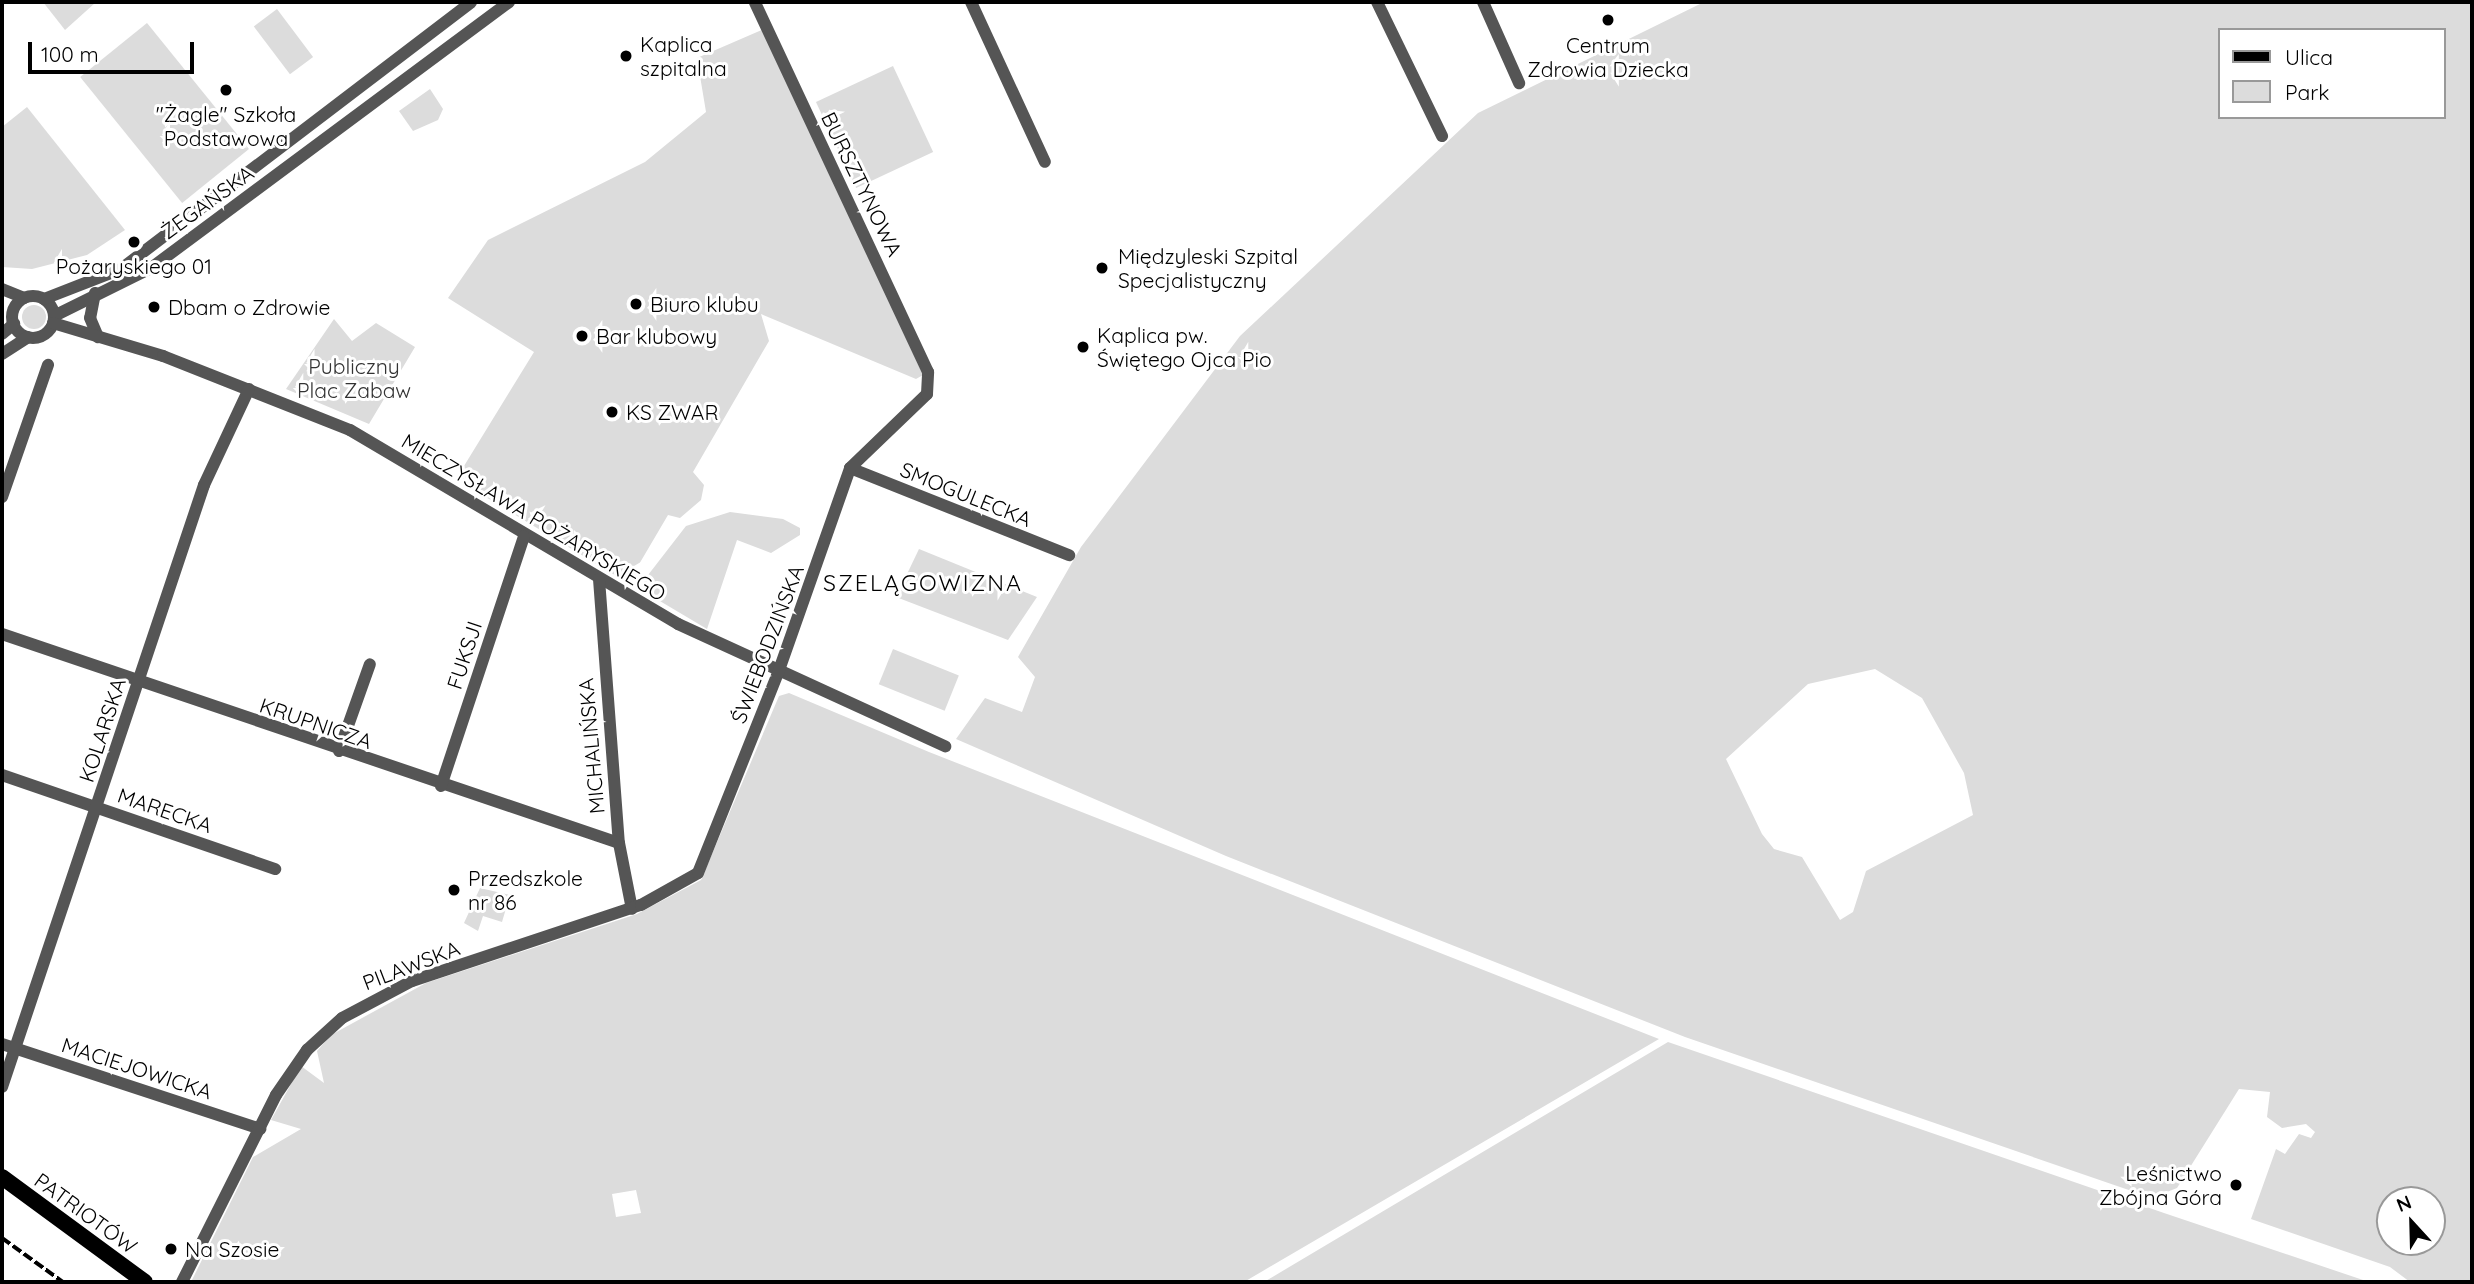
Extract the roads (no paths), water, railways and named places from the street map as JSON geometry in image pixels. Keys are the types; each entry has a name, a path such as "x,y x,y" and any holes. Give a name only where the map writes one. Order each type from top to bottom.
{"main road":[{"name":"PATRIOTÓW","path":"2,1177 145,1282"}],"street":[{"name":"ŻEGAŃSKA","path":"44,299 121,269 471,2"},
{"name":"ŻEGAŃSKA","path":"54,320 95,293 151,268 509,2"},
{"name":"BURSZTYNOWA","path":"755,2 931,383"},
{"path":"971,2 1045,162"},
{"path":"1377,2 1442,136"},
{"path":"1483,2 1519,82"},
{"path":"2,289 24,298 44,299 54,320 40,337 28,337 2,354"},
{"path":"95,293 90,318 98,337"},
{"path":"2,334 24,298"},
{"path":"2,305 28,337"},
{"name":"MIECZYSŁAWA POŻARYSKIEGO","path":"54,320 250,389 349,430 598,579 778,673 945,746"},
{"path":"2,497 48,365"},
{"name":"ŚWIEBODZIŃSKA","path":"632,909 698,873 778,673 850,468 913,413 931,383"},
{"name":"KOLARSKA","path":"2,1087 204,485 250,389"},
{"name":"SMOGULECKA","path":"850,468 1069,555"},
{"name":"FUKSJI","path":"441,786 524,536"},
{"name":"MICHALIŃSKA","path":"598,579 619,843 632,909"},
{"name":"KRUPNICZA","path":"2,634 441,786 619,843"},
{"path":"339,751 370,664"},
{"name":"MARECKA","path":"2,775 275,869"},
{"name":"PILAWSKA","path":"182,1282 260,1129 307,1050 365,1001 632,909"},
{"name":"MACIEJOWICKA","path":"2,1044 260,1129"}],"railway":[{"path":"2,1238 63,1282"}],"place":[{"name":"Centrum Zdrowia Dziecka","path":"1608,20"},
{"name":"Kaplica szpitalna","path":"626,56"},
{"name":"\"Żagle\" Szkoła Podstawowa","path":"226,90"},
{"name":"Pożaryskiego 01","path":"134,242"},
{"name":"Międzyleski Szpital Specjalistyczny","path":"1102,268"},
{"name":"Biuro klubu","path":"636,304"},
{"name":"Dbam o Zdrowie","path":"154,307"},
{"name":"Bar klubowy","path":"582,336"},
{"name":"Kaplica pw. Świętego Ojca Pio","path":"1083,347"},
{"name":"KS ZWAR","path":"612,412"},
{"name":"Przedszkole nr 86","path":"454,890"},
{"name":"Leśnictwo Zbójna Góra","path":"2236,1185"},
{"name":"Na Szosie","path":"171,1249"}],"district":[{"name":"SZELĄGOWIZNA","path":"923,583"}],"park label":[{"name":"Publiczny Plac Zabaw","path":"354,378"}]}
